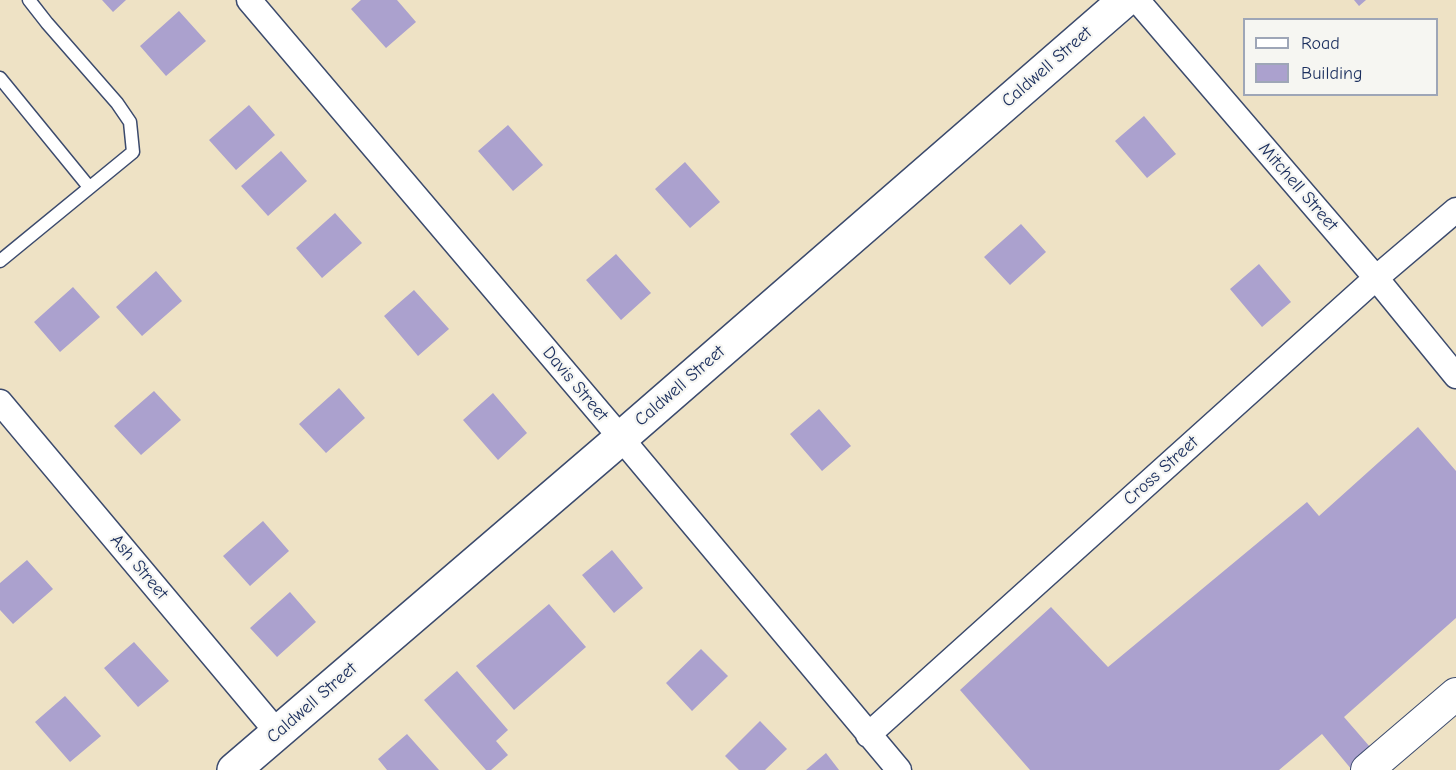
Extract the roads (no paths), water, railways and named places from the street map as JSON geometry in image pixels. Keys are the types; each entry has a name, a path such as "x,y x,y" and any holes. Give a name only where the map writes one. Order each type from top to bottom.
{"main road":[{"name":"Caldwell Street","path":"234,770 621,438 1125,0"}],"street":[{"name":"Davis Street","path":"249,0 899,770"},
{"name":"Mitchell Street","path":"1137,0 1376,278 1456,376"},
{"name":"Cross Street","path":"868,735 1376,278 1456,210"},
{"name":"Ash Street","path":"0,402 277,732"},
{"path":"1367,770 1456,694"}],"lane":[{"path":"0,261 133,152 130,122 117,103 29,0"},
{"path":"0,78 89,187"}]}
